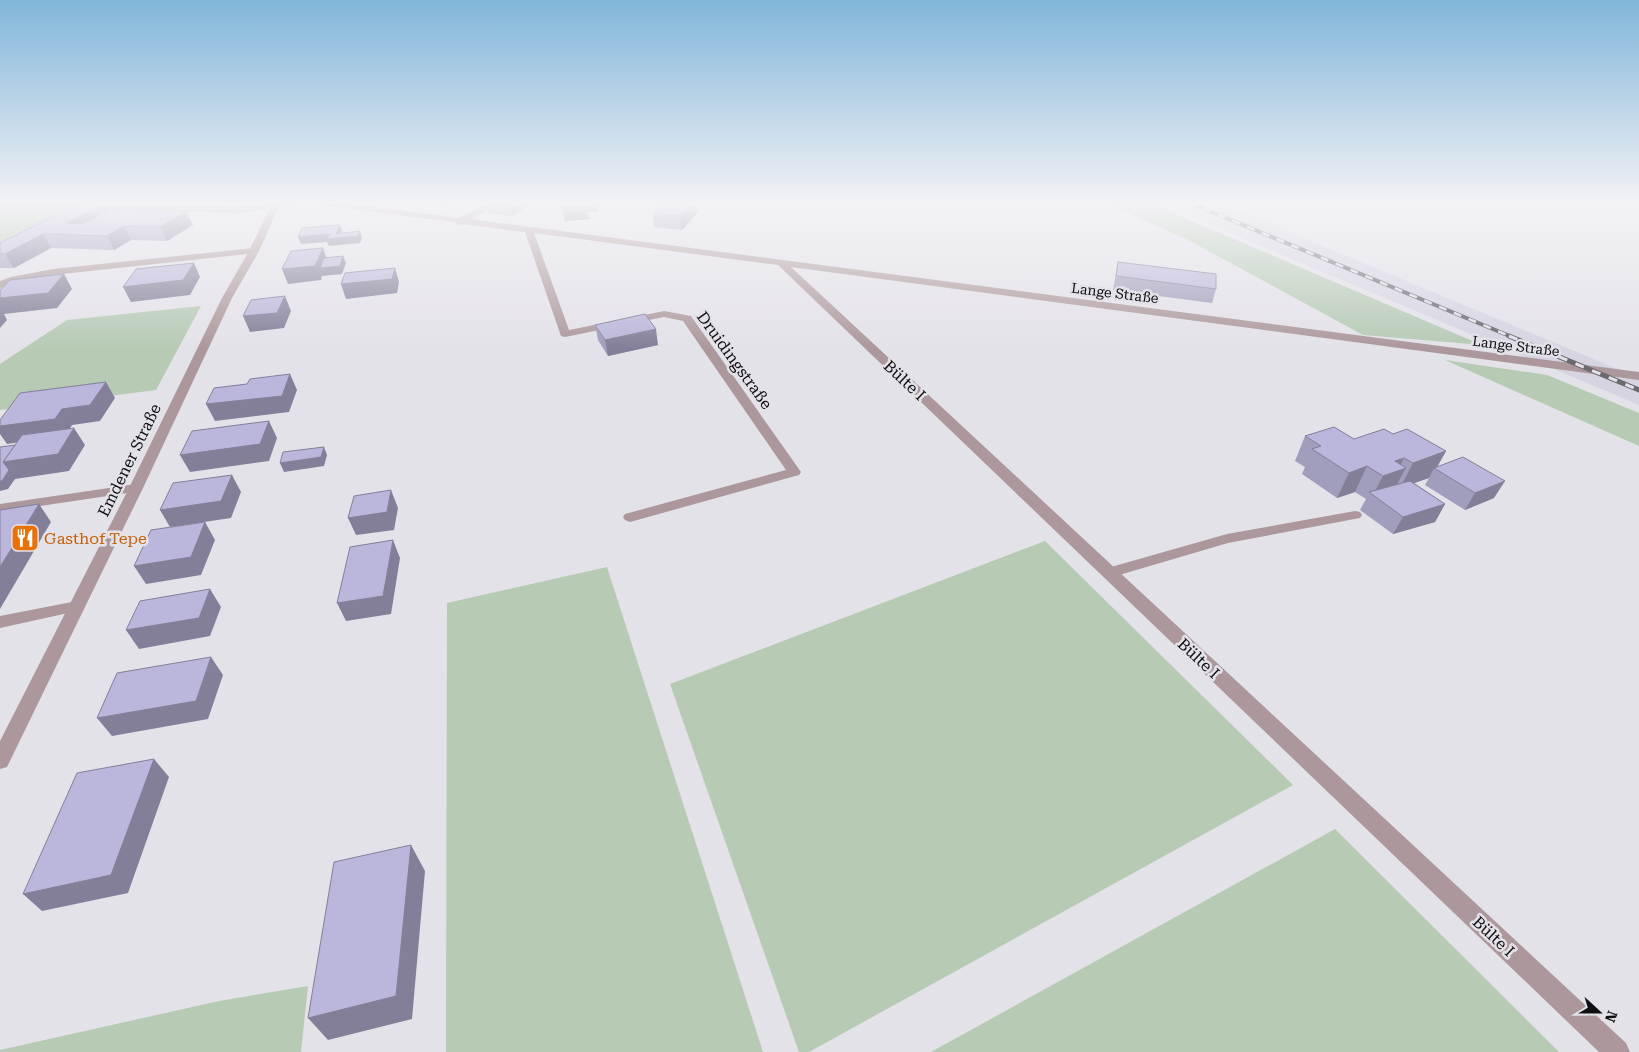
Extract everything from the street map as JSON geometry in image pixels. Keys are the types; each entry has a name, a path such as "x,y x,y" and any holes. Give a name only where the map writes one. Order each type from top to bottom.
{"street":[{"name":"Druidingstraße","path":"536,251 565,334 664,314 687,318 794,472 630,517"},
{"name":"Lange Straße","path":"683,251 1639,376"},
{"path":"0,285 11,280 53,272 254,252"},
{"name":"Emdener Straße","path":"0,761 136,488 227,298 254,252"},
{"name":"Bülte I","path":"782,264 1616,1052"}],"lane":[{"path":"0,508 136,488"},
{"path":"1109,573 1227,538 1298,527 1355,515"},
{"path":"0,622 77,606"}],"shaded area":[{"path":"1274,251 1335,251 1639,378 1639,405"}],"green space":[{"path":"1209,251 1262,251 1482,345 1363,335"},
{"path":"201,306 156,390 0,410 0,364 67,320"},
{"path":"1445,360 1547,375 1639,413 1639,446"},
{"path":"1045,541 1293,785 809,1052 799,1052 670,684"},
{"path":"607,567 763,1052 446,1052 447,603"},
{"path":"1335,829 1559,1052 931,1052"},
{"path":"308,986 301,1052 0,1052 0,1050 219,1001"}],"building":[{"path":"0,251 11,251 5,254 0,254"},
{"path":"291,251 322,251 315,266 282,269"},
{"path":"343,256 340,266 320,268 324,258"},
{"path":"1118,262 1216,274 1216,289 1116,276"},
{"path":"194,263 183,280 123,287 136,269"},
{"path":"395,268 392,279 341,284 345,273"},
{"path":"64,274 48,293 0,298 0,290 10,280"},
{"path":"285,296 277,313 243,316 251,300"},
{"path":"645,314 656,329 605,340 595,325"},
{"path":"290,374 282,396 206,404 214,388 247,384 250,379"},
{"path":"106,382 90,405 62,409 55,419 0,426 0,420 20,393"},
{"path":"269,421 260,444 180,455 192,431"},
{"path":"1334,427 1354,439 1384,429 1393,434 1407,429 1446,451 1413,463 1404,458 1395,461 1406,468 1383,476 1367,466 1349,473 1312,449 1321,446 1305,436"},
{"path":"74,428 58,454 3,462 22,435"},
{"path":"15,445 3,462 9,470 2,481 0,481 0,447"},
{"path":"324,447 321,457 280,463 283,452"},
{"path":"1463,457 1505,481 1475,493 1434,468"},
{"path":"232,475 221,501 160,510 173,483"},
{"path":"1410,481 1445,504 1403,517 1369,492"},
{"path":"391,490 387,512 348,518 354,496"},
{"path":"39,504 0,567 0,510"},
{"path":"205,522 191,557 134,566 151,530"},
{"path":"393,540 383,596 337,603 350,547"},
{"path":"210,589 199,618 126,630 140,601"},
{"path":"211,657 196,701 97,718 117,673"},
{"path":"154,759 111,875 23,894 77,773"},
{"path":"411,845 396,996 308,1018 334,862"}],"railway":[{"path":"1306,251 1512,337"},
{"path":"1509,336 1639,390"}],"place":[{"name":"Gasthof Tepe","path":"25,538"}]}
